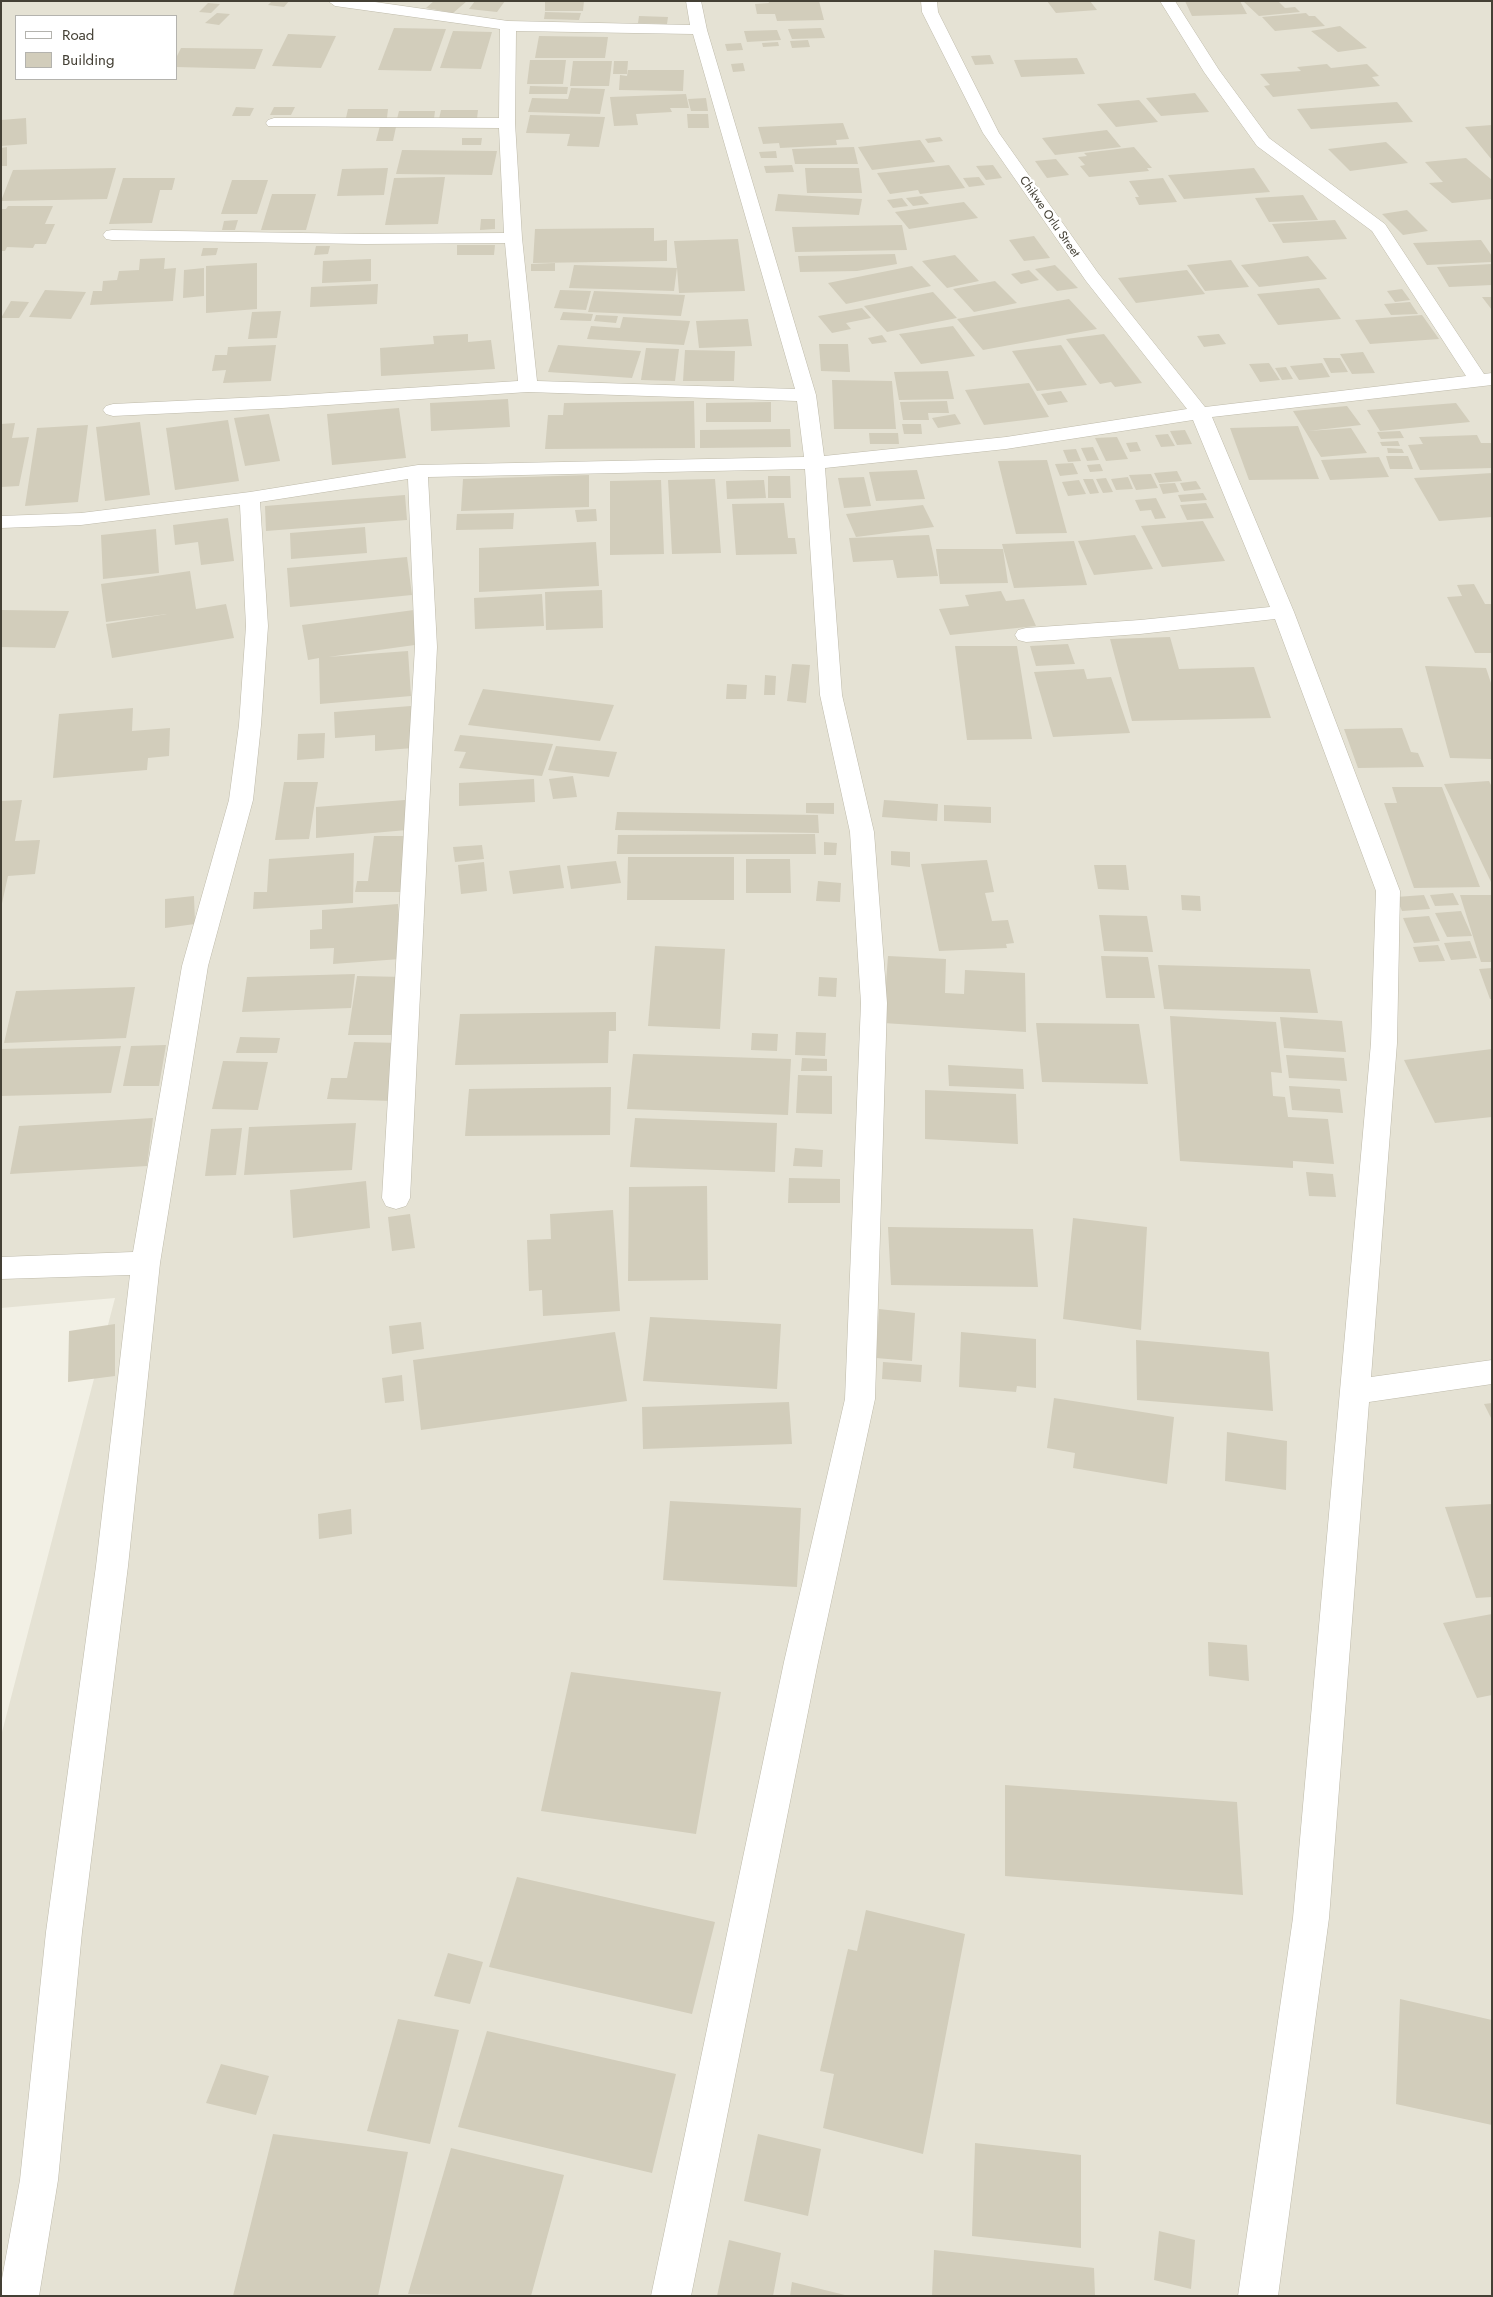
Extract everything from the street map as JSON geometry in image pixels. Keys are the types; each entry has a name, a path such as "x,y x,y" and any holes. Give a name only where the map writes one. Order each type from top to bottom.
{"street":[{"path":"334,1 508,26 699,30"},
{"path":"671,2296 800,1662 860,1399 874,1003 862,832 830,695 815,463 806,395 699,30 693,1"},
{"name":"Chikwe Orlu Street","path":"929,1 934,21 991,133 1092,277 1200,413 1283,612 1388,891 1384,1043 1311,1918 1258,2296"},
{"path":"1,522 81,518 250,498 418,471 815,463 1006,443 1200,413 1485,379 1380,228 1264,142 1212,72 1167,1"},
{"path":"508,26 507,123 513,238 528,386"},
{"path":"274,123 507,123"},
{"path":"112,235 365,239 513,238"},
{"path":"113,410 282,402 528,386 806,395"},
{"path":"396,1198 426,647 418,471"},
{"path":"19,2296 38,2180 64,1932 112,1566 146,1263 195,966 241,800 250,725 257,626 252,565 250,498"},
{"path":"1026,635 1140,627 1283,612"},
{"path":"1,1268 146,1263"},
{"path":"1355,1392 1492,1372"}],"shaded area":[{"path":"1,1 1492,1 1492,2296 1,2296 1,1736 115,1298 1,1308"}],"building":[{"path":"272,1 289,1 284,7 268,5"},
{"path":"434,1 467,1 453,13 426,8"},
{"path":"475,1 505,1 497,12 469,9"},
{"path":"545,1 584,1 583,11 545,11"},
{"path":"768,1 819,1 824,20 777,21 775,14 757,14 755,4 769,3"},
{"path":"1047,1 1090,1 1097,10 1056,13"},
{"path":"1185,1 1240,1 1247,14 1192,16"},
{"path":"1243,1 1278,1 1285,8 1295,7 1300,12 1259,16"},
{"path":"208,3 220,4 211,13 199,12"},
{"path":"545,12 581,13 579,20 544,19"},
{"path":"217,13 230,14 219,25 205,23"},
{"path":"1306,13 1309,16 1315,16 1325,26 1275,31 1262,17"},
{"path":"639,16 668,17 667,24 638,23"},
{"path":"1340,26 1367,48 1338,52 1311,31"},
{"path":"394,28 446,29 431,71 378,70"},
{"path":"821,28 825,38 792,39 788,29"},
{"path":"777,30 781,40 747,42 744,31"},
{"path":"453,31 492,32 481,69 440,68"},
{"path":"288,34 336,36 321,68 272,66"},
{"path":"539,36 608,37 605,58 535,58"},
{"path":"808,40 810,47 792,48 790,41"},
{"path":"778,42 779,46 763,47 762,43"},
{"path":"741,43 743,50 727,51 725,44"},
{"path":"181,48 263,49 255,69 178,67 178,54"},
{"path":"990,55 994,64 975,65 971,56"},
{"path":"1077,58 1085,74 1021,77 1014,60"},
{"path":"530,60 566,60 563,84 527,84"},
{"path":"573,61 612,61 609,86 570,86"},
{"path":"614,61 628,61 627,74 613,74"},
{"path":"743,63 745,71 733,72 731,64"},
{"path":"1327,64 1331,68 1367,64 1379,76 1372,77 1380,86 1273,97 1264,86 1270,85 1260,74 1301,71 1297,67"},
{"path":"628,70 684,70 683,91 619,90 620,75 627,76"},
{"path":"530,86 568,87 567,94 529,94"},
{"path":"571,88 605,89 600,114 528,112 532,98 568,99"},
{"path":"1195,93 1209,112 1161,116 1146,98"},
{"path":"686,94 689,108 670,108 672,112 636,114 638,125 614,126 610,97"},
{"path":"706,98 708,111 691,111 688,99"},
{"path":"1139,100 1158,122 1116,127 1097,104"},
{"path":"1397,102 1413,122 1311,129 1297,109"},
{"path":"236,107 254,108 250,116 232,116"},
{"path":"274,107 295,107 291,115 270,115"},
{"path":"348,109 388,109 387,118 346,118"},
{"path":"441,110 478,110 477,119 439,119"},
{"path":"399,111 435,111 434,119 397,119"},
{"path":"687,114 708,114 709,128 688,128"},
{"path":"530,115 605,117 599,147 567,146 570,134 526,133"},
{"path":"26,118 27,144 1,146 1,120"},
{"path":"843,123 849,139 836,140 837,145 780,148 779,143 763,144 758,127"},
{"path":"1492,125 1492,160 1465,127"},
{"path":"380,126 396,127 393,141 376,141"},
{"path":"1107,130 1121,147 1055,155 1042,138"},
{"path":"940,137 943,141 928,143 925,139"},
{"path":"462,138 482,138 481,145 462,145"},
{"path":"920,140 935,162 872,170 858,147"},
{"path":"1386,142 1408,163 1350,171 1328,149"},
{"path":"7,147 7,166 1,166 1,148"},
{"path":"854,147 858,164 795,164 792,149"},
{"path":"1134,147 1152,168 1147,168 1149,171 1089,177 1080,166 1085,165 1078,157 1087,156 1084,153"},
{"path":"402,150 497,151 492,175 396,174"},
{"path":"776,151 777,158 761,158 759,152"},
{"path":"1466,158 1492,180 1492,199 1452,203 1429,183 1443,182 1425,162"},
{"path":"1056,159 1069,175 1047,178 1035,161"},
{"path":"792,165 794,172 766,173 764,166"},
{"path":"949,165 965,188 920,194 918,190 890,194 877,173"},
{"path":"993,165 1002,178 986,180 976,166"},
{"path":"116,168 107,199 1,201 13,170"},
{"path":"388,168 384,195 337,196 342,169"},
{"path":"805,168 859,168 862,193 807,193"},
{"path":"1254,168 1270,192 1184,199 1168,175"},
{"path":"445,177 438,224 385,225 394,178"},
{"path":"979,177 985,185 969,187 963,178"},
{"path":"123,178 175,178 172,190 160,190 152,223 109,224"},
{"path":"1163,178 1177,202 1139,205 1135,197 1139,197 1129,181"},
{"path":"232,180 268,180 257,214 221,214"},
{"path":"272,194 316,194 306,230 261,230"},
{"path":"778,194 862,199 859,215 775,211"},
{"path":"1303,195 1318,220 1269,222 1255,198"},
{"path":"922,196 929,204 913,206 906,198"},
{"path":"902,198 908,206 893,208 887,200"},
{"path":"964,202 978,218 909,229 895,212"},
{"path":"8,206 53,206 45,224 55,224 46,244 35,244 33,248 7,247 5,251 1,251 1,209 6,209"},
{"path":"1407,210 1428,231 1403,235 1382,214"},
{"path":"481,219 495,219 495,229 480,230"},
{"path":"238,220 235,230 222,230 224,221"},
{"path":"1335,220 1347,239 1283,243 1272,224"},
{"path":"902,225 907,250 795,252 792,227"},
{"path":"654,228 654,241 667,240 667,261 533,263 535,229"},
{"path":"1034,236 1050,258 1024,261 1009,240"},
{"path":"738,239 745,291 679,293 674,241"},
{"path":"1481,240 1492,256 1492,262 1427,265 1413,243"},
{"path":"457,245 495,245 494,255 457,255"},
{"path":"316,246 330,246 328,254 314,255"},
{"path":"203,248 218,248 216,255 201,256"},
{"path":"895,254 897,264 857,271 800,272 798,256"},
{"path":"955,255 979,281 947,288 922,261"},
{"path":"1308,256 1327,279 1259,287 1241,265"},
{"path":"165,258 164,269 176,268 173,301 90,305 93,291 102,291 103,281 117,280 119,271 139,270 140,259"},
{"path":"371,259 371,281 322,283 323,261"},
{"path":"1231,260 1249,287 1205,291 1187,265"},
{"path":"257,263 257,309 206,313 206,266"},
{"path":"555,263 555,271 531,271 531,264"},
{"path":"1492,264 1492,285 1449,287 1437,267"},
{"path":"574,265 677,268 674,291 569,288"},
{"path":"1055,265 1078,288 1057,291 1035,269"},
{"path":"912,266 931,286 846,304 828,283"},
{"path":"204,268 204,296 183,298 184,270"},
{"path":"1029,270 1039,280 1021,284 1011,274"},
{"path":"1187,270 1205,294 1136,303 1118,278"},
{"path":"995,281 1017,303 974,312 953,289"},
{"path":"378,284 377,304 310,307 311,287"},
{"path":"1319,288 1341,319 1278,325 1257,294"},
{"path":"1402,289 1410,300 1395,302 1387,291"},
{"path":"45,290 86,292 71,319 29,317"},
{"path":"560,290 591,291 586,310 554,308"},
{"path":"594,291 685,295 681,316 588,312"},
{"path":"933,292 957,318 887,332 864,306"},
{"path":"1482,297 1492,297 1492,310"},
{"path":"1069,299 1097,329 983,350 957,319"},
{"path":"11,301 29,302 19,318 1,318"},
{"path":"1410,302 1418,314 1391,315 1384,304"},
{"path":"862,308 871,318 846,323 851,329 832,333 818,316"},
{"path":"281,311 277,338 248,339 252,312"},
{"path":"563,312 593,314 591,321 560,320"},
{"path":"596,315 618,316 616,323 594,321"},
{"path":"1422,315 1439,339 1370,344 1355,320"},
{"path":"623,317 690,321 684,345 587,339 591,326 620,328"},
{"path":"748,319 752,346 699,348 696,321"},
{"path":"953,326 975,356 921,364 899,334"},
{"path":"468,334 468,342 491,340 495,369 381,376 380,348 434,344 433,336"},
{"path":"1104,334 1142,383 1115,387 1111,382 1100,384 1066,339"},
{"path":"1219,334 1226,344 1204,347 1197,336"},
{"path":"882,335 887,342 872,344 868,338"},
{"path":"819,344 848,344 850,372 821,371"},
{"path":"276,345 271,381 223,383 226,370 212,371 215,355 227,355 228,347"},
{"path":"558,345 641,351 632,378 548,372"},
{"path":"1061,345 1087,385 1037,391 1012,351"},
{"path":"646,348 679,349 675,381 641,380"},
{"path":"685,350 735,351 734,381 683,381"},
{"path":"1363,352 1375,373 1352,374 1340,354"},
{"path":"1323,358 1340,358 1348,372 1331,373"},
{"path":"1269,363 1280,380 1260,382 1249,364"},
{"path":"1322,363 1330,377 1299,380 1290,366"},
{"path":"1286,367 1293,379 1282,380 1275,368"},
{"path":"948,371 954,399 899,400 894,372"},
{"path":"832,380 892,381 896,429 834,429"},
{"path":"1029,383 1049,417 984,425 965,390"},
{"path":"1061,391 1068,402 1048,405 1041,394"},
{"path":"508,399 510,427 431,431 430,403"},
{"path":"694,401 695,448 545,449 548,415 563,415 564,403"},
{"path":"947,401 949,413 928,413 929,420 903,420 900,402"},
{"path":"771,402 771,422 706,422 706,403"},
{"path":"1456,403 1470,422 1380,431 1367,410"},
{"path":"1347,406 1361,425 1308,431 1351,428 1367,453 1321,457 1293,411"},
{"path":"399,408 406,458 332,465 327,414"},
{"path":"269,414 280,461 245,466 234,418"},
{"path":"955,414 961,424 938,428 932,418"},
{"path":"228,420 239,481 175,490 166,428"},
{"path":"140,422 150,495 105,501 96,427"},
{"path":"15,423 12,438 29,437 19,486 1,487 1,424"},
{"path":"902,424 921,424 922,434 904,434"},
{"path":"88,425 78,502 25,506 37,428"},
{"path":"1298,426 1319,479 1249,480 1230,428"},
{"path":"790,429 791,447 700,448 700,430"},
{"path":"1185,430 1192,444 1177,445 1170,431"},
{"path":"1400,431 1404,438 1381,439 1377,432"},
{"path":"869,433 898,433 899,444 870,444"},
{"path":"1168,434 1175,446 1161,447 1155,435"},
{"path":"1477,435 1481,443 1492,443 1492,468 1420,470 1408,445 1423,444 1419,437"},
{"path":"1117,437 1128,459 1106,461 1095,438"},
{"path":"1398,441 1400,446 1382,446 1380,442"},
{"path":"1137,442 1141,451 1130,452 1126,443"},
{"path":"1093,447 1099,460 1087,461 1081,448"},
{"path":"1387,448 1402,449 1404,453 1388,453"},
{"path":"1076,449 1081,461 1068,462 1063,450"},
{"path":"1386,456 1408,456 1413,469 1390,469"},
{"path":"1379,457 1389,477 1330,480 1321,460"},
{"path":"1047,460 1067,533 1016,534 998,461"},
{"path":"1073,463 1078,474 1060,476 1055,464"},
{"path":"1100,464 1103,471 1090,472 1087,465"},
{"path":"917,470 925,499 876,501 869,472"},
{"path":"1177,471 1182,481 1159,483 1154,473"},
{"path":"1492,473 1492,517 1439,521 1414,478"},
{"path":"1151,474 1158,488 1136,490 1129,475"},
{"path":"589,475 589,507 461,511 463,479"},
{"path":"768,476 790,476 791,498 768,498"},
{"path":"864,477 871,506 844,508 838,478"},
{"path":"1128,477 1133,489 1116,490 1111,479"},
{"path":"1106,478 1113,492 1103,493 1096,479"},
{"path":"715,479 721,553 672,554 668,480"},
{"path":"1083,479 1093,479 1099,493 1090,494"},
{"path":"661,480 664,554 610,555 610,481"},
{"path":"764,480 766,498 727,499 726,481"},
{"path":"1079,480 1086,494 1068,496 1062,482"},
{"path":"1196,481 1201,489 1184,491 1180,483"},
{"path":"1175,483 1179,492 1163,494 1159,484"},
{"path":"1203,493 1207,500 1181,502 1178,495"},
{"path":"405,495 407,520 266,531 265,506"},
{"path":"1156,498 1166,518 1155,519 1151,510 1140,511 1135,500"},
{"path":"784,503 788,538 795,538 797,554 736,555 732,504"},
{"path":"1206,503 1214,518 1187,520 1180,505"},
{"path":"923,505 934,527 856,537 846,514"},
{"path":"596,509 597,521 577,522 575,510"},
{"path":"514,513 513,529 456,530 457,514"},
{"path":"228,518 234,561 201,565 198,542 175,545 173,525"},
{"path":"1203,521 1225,561 1162,567 1141,526"},
{"path":"365,527 367,553 291,559 290,533"},
{"path":"156,529 159,573 103,579 101,535"},
{"path":"929,535 938,576 897,578 893,560 853,562 849,538"},
{"path":"1135,535 1153,569 1094,575 1078,541"},
{"path":"1074,541 1087,585 1014,588 1002,544"},
{"path":"596,542 599,586 479,592 479,548"},
{"path":"936,549 1003,549 1008,583 940,584"},
{"path":"407,557 412,595 290,607 287,568"},
{"path":"190,571 196,609 226,604 234,638 112,658 106,624 167,614 106,622 101,584"},
{"path":"1474,584 1485,604 1492,604 1492,653 1475,653 1447,597 1462,596 1457,585"},
{"path":"602,590 603,628 546,630 545,592"},
{"path":"1001,591 1006,601 1024,599 1036,626 950,635 939,609 969,606 965,595"},
{"path":"542,594 544,626 475,629 474,598"},
{"path":"1,610 69,611 55,648 1,647"},
{"path":"414,610 422,644 328,657 408,651 411,696 320,704 319,658 308,660 302,625"},
{"path":"1170,637 1179,669 1254,667 1271,718 1132,721 1110,639"},
{"path":"1068,644 1075,664 1036,666 1030,646"},
{"path":"955,646 1017,646 1032,739 967,740"},
{"path":"792,664 810,665 806,703 787,701"},
{"path":"1425,666 1486,668 1492,686 1492,759 1450,758"},
{"path":"1084,669 1087,679 1111,677 1130,733 1053,737 1034,672"},
{"path":"765,675 776,676 775,695 764,695"},
{"path":"727,684 747,685 746,699 726,699"},
{"path":"483,689 614,705 600,741 468,725"},
{"path":"411,706 413,748 375,751 375,735 335,738 334,712"},
{"path":"133,708 132,731 170,728 169,756 148,758 147,770 53,778 59,714"},
{"path":"1402,728 1411,752 1418,753 1424,767 1358,768 1344,729"},
{"path":"325,733 324,758 297,760 298,734"},
{"path":"460,735 553,744 542,776 459,768 466,752 454,751"},
{"path":"556,746 617,752 609,777 548,770"},
{"path":"573,776 577,797 553,799 549,779"},
{"path":"534,779 535,802 459,806 459,783"},
{"path":"1489,781 1492,787 1492,884 1444,784"},
{"path":"284,782 318,782 309,839 275,840"},
{"path":"1392,787 1442,787 1480,887 1414,888 1384,803 1397,803"},
{"path":"22,800 15,841 40,840 35,874 8,876 1,908 1,801"},
{"path":"405,800 407,830 316,838 316,807"},
{"path":"884,800 938,804 937,821 882,817"},
{"path":"806,803 834,803 834,814 806,813"},
{"path":"944,805 991,807 991,823 944,821"},
{"path":"617,812 818,815 819,833 615,830"},
{"path":"815,834 816,854 617,854 618,835"},
{"path":"374,836 413,836 406,892 355,892 357,881 368,881"},
{"path":"824,842 837,843 836,855 824,855"},
{"path":"482,845 484,859 455,862 453,847"},
{"path":"891,851 910,852 910,867 891,865"},
{"path":"354,853 353,903 253,909 254,892 267,892 269,859"},
{"path":"628,857 734,857 734,900 627,900"},
{"path":"746,859 790,859 791,893 746,893"},
{"path":"987,860 994,892 985,893 992,921 1008,920 1014,943 1006,944 1007,948 939,951 921,864"},
{"path":"616,861 621,883 571,889 567,866"},
{"path":"484,862 487,891 461,894 458,865"},
{"path":"560,865 564,888 513,894 509,871"},
{"path":"1094,865 1126,865 1129,890 1098,889"},
{"path":"818,881 841,883 840,902 816,901"},
{"path":"1453,893 1459,905 1435,906 1430,895"},
{"path":"1181,895 1200,896 1201,911 1182,910"},
{"path":"1424,895 1430,909 1402,911 1396,897"},
{"path":"1460,895 1492,895 1492,962 1481,962"},
{"path":"194,896 195,924 165,928 165,899"},
{"path":"398,904 400,959 333,964 334,948 310,949 310,930 322,929 322,910"},
{"path":"1461,911 1472,936 1447,937 1435,913"},
{"path":"1099,915 1147,916 1153,952 1104,951"},
{"path":"1429,916 1440,941 1414,943 1403,918"},
{"path":"1470,941 1477,958 1451,960 1444,943"},
{"path":"1438,945 1445,961 1419,962 1413,947"},
{"path":"655,946 725,949 720,1029 648,1026"},
{"path":"888,956 946,959 945,993 964,994 965,970 1025,973 1026,1032 883,1023"},
{"path":"1101,956 1148,957 1155,998 1106,998"},
{"path":"1158,965 1310,969 1318,1013 1164,1009"},
{"path":"1492,968 1492,999 1490,999 1479,969"},
{"path":"355,974 351,1008 242,1012 247,977"},
{"path":"357,976 405,977 396,1035 348,1035"},
{"path":"819,977 837,978 836,997 818,996"},
{"path":"135,987 126,1038 4,1043 16,991"},
{"path":"616,1012 616,1031 609,1031 608,1063 455,1065 460,1014"},
{"path":"1170,1016 1276,1022 1282,1073 1271,1072 1273,1096 1285,1097 1288,1117 1328,1119 1334,1164 1293,1161 1293,1168 1180,1161"},
{"path":"1280,1017 1342,1021 1346,1052 1284,1048"},
{"path":"1036,1023 1139,1024 1148,1084 1042,1082"},
{"path":"796,1032 826,1033 825,1056 795,1055"},
{"path":"752,1033 778,1034 777,1051 751,1050"},
{"path":"240,1037 280,1038 277,1053 236,1053"},
{"path":"354,1042 403,1043 393,1101 327,1099 331,1078 347,1078"},
{"path":"166,1045 159,1086 123,1086 131,1046"},
{"path":"121,1046 111,1093 1,1096 1,1049"},
{"path":"1492,1049 1492,1117 1435,1123 1404,1060"},
{"path":"633,1054 791,1059 788,1115 627,1109"},
{"path":"1286,1055 1344,1058 1347,1081 1289,1078"},
{"path":"802,1058 827,1059 827,1071 801,1071"},
{"path":"223,1061 268,1062 258,1110 212,1109"},
{"path":"948,1065 1023,1069 1024,1089 949,1086"},
{"path":"798,1075 832,1076 832,1114 796,1113"},
{"path":"1289,1086 1340,1089 1343,1113 1292,1110"},
{"path":"611,1087 610,1135 465,1136 469,1089"},
{"path":"925,1090 1016,1094 1018,1144 925,1139"},
{"path":"153,1118 147,1166 10,1174 19,1126"},
{"path":"635,1118 777,1123 775,1172 630,1167"},
{"path":"356,1123 352,1170 244,1175 249,1127"},
{"path":"242,1128 236,1175 205,1176 211,1129"},
{"path":"795,1148 823,1150 822,1167 793,1166"},
{"path":"1306,1172 1333,1174 1336,1197 1309,1196"},
{"path":"789,1178 840,1179 840,1203 788,1203"},
{"path":"366,1181 370,1228 293,1238 290,1190"},
{"path":"707,1186 708,1280 628,1281 629,1187"},
{"path":"613,1210 620,1311 543,1316 542,1290 529,1291 527,1240 551,1239 550,1214"},
{"path":"410,1214 415,1248 392,1251 388,1217"},
{"path":"1073,1218 1147,1227 1141,1330 1063,1319"},
{"path":"888,1227 1033,1229 1038,1287 891,1285"},
{"path":"879,1309 915,1313 912,1361 876,1358"},
{"path":"650,1317 781,1324 777,1389 643,1381"},
{"path":"421,1322 424,1349 392,1354 389,1326"},
{"path":"115,1324 115,1376 68,1382 69,1331"},
{"path":"615,1332 627,1401 421,1430 413,1360"},
{"path":"961,1332 1036,1339 1036,1388 1017,1386 1016,1392 959,1387"},
{"path":"1136,1340 1269,1352 1273,1411 1137,1400"},
{"path":"883,1362 922,1365 921,1382 882,1379"},
{"path":"402,1375 404,1401 385,1403 382,1378"},
{"path":"1054,1398 1174,1417 1167,1484 1073,1468 1075,1453 1047,1448"},
{"path":"789,1402 792,1444 643,1449 642,1407"},
{"path":"1492,1403 1492,1420 1484,1404"},
{"path":"1227,1432 1287,1441 1286,1490 1225,1481"},
{"path":"670,1501 801,1508 797,1587 663,1580"},
{"path":"1492,1504 1492,1597 1476,1598 1445,1507"},
{"path":"351,1509 352,1534 319,1539 318,1514"},
{"path":"1492,1614 1492,1695 1477,1698 1443,1623"},
{"path":"1208,1642 1247,1645 1249,1681 1209,1676"},
{"path":"571,1672 721,1692 696,1834 541,1811"},
{"path":"1005,1785 1237,1802 1243,1895 1005,1876"},
{"path":"517,1877 715,1922 692,2014 489,1967"},
{"path":"866,1910 965,1934 923,2154 823,2128 834,2074 820,2071 848,1949 857,1951"},
{"path":"448,1953 483,1962 470,2004 434,1996"},
{"path":"1400,1999 1492,2020 1492,2125 1396,2104"},
{"path":"398,2019 459,2030 430,2144 367,2131"},
{"path":"487,2031 676,2074 652,2173 458,2127"},
{"path":"221,2064 269,2076 256,2115 206,2103"},
{"path":"273,2134 408,2152 378,2296 233,2296"},
{"path":"758,2134 821,2149 808,2216 744,2201"},
{"path":"975,2143 1081,2155 1081,2248 972,2236"},
{"path":"451,2148 564,2175 531,2296 408,2294"},
{"path":"1159,2231 1195,2240 1191,2289 1154,2280"},
{"path":"729,2240 781,2253 773,2296 717,2296"},
{"path":"934,2250 1094,2268 1095,2296 932,2296"},
{"path":"792,2282 845,2295 845,2296 790,2296"}]}
